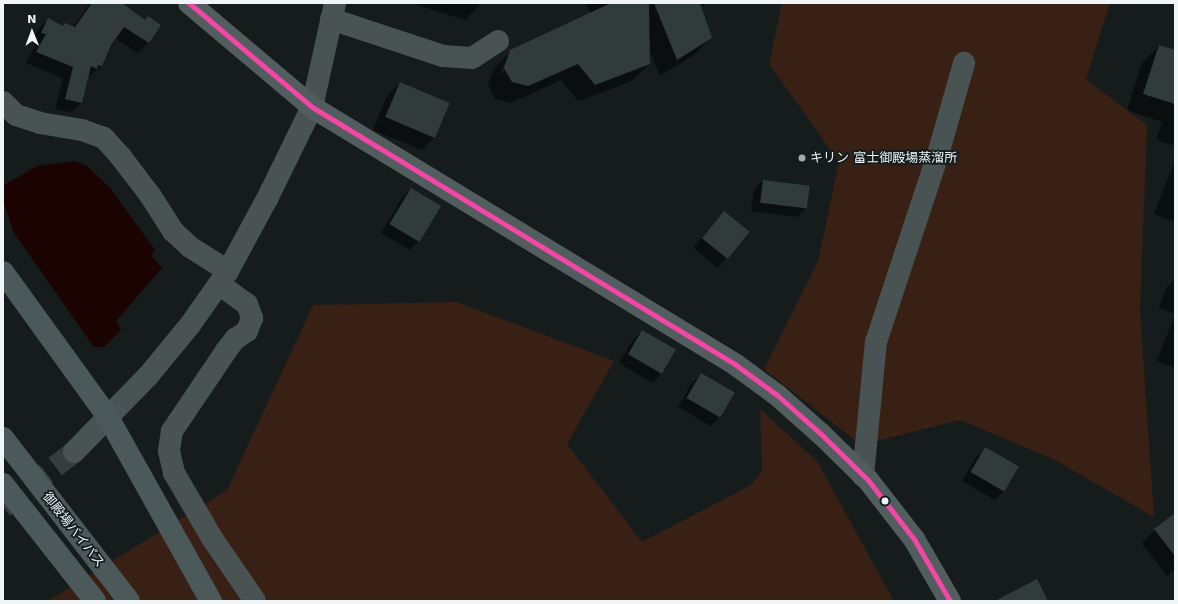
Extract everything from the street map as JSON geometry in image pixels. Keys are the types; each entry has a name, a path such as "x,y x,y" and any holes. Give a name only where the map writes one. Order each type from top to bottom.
{"highway":[{"path":"3,272 108,417 211,601"},
{"name":"御殿場バイパス","path":"3,438 129,601"},
{"name":"御殿場バイパス","path":"3,484 95,601"}],"main road":[{"path":"189,3 312,107 736,366 777,395 821,434 863,476 914,539 950,601"}],"street":[{"path":"74,452 148,376 190,325 223,277 267,198 312,107 333,11 443,56 472,58 498,41"},
{"path":"863,476 876,342 937,158 964,63"},
{"path":"3,102 16,114 40,123 82,130 104,138 126,163 173,230 223,277 247,304 252,318 247,331 235,339 172,431 169,451 174,473 204,525 255,601"}],"shaded area":[{"path":"782,3 1110,3 1086,79 1147,125 1140,310 1154,517 1053,459 960,420 861,445 764,369 818,261 839,162 769,64"},
{"path":"75,161 87,166 110,188 155,250 151,256 162,268 116,321 121,330 104,347 94,347 14,233 3,200 3,186 37,166"},
{"path":"457,302 614,361 567,444 642,542 751,485 762,470 760,409 817,461 894,601 48,601 227,490 313,305"}],"building":[{"path":"92,3 122,3 145,20 148,16 161,25 149,43 124,27 111,45 102,66 98,65 97,69 91,66 82,103 65,99 73,67 36,52 46,34 41,33 48,18 63,26 65,23 75,27"},
{"path":"611,3 649,3 650,64 595,85 578,64 528,86 512,82 504,68 510,50"},
{"path":"654,3 700,3 712,38 677,60"},
{"path":"1159,45 1175,50 1175,104 1143,94"},
{"path":"400,82 450,103 435,138 385,117"},
{"path":"763,180 810,186 807,209 760,203"},
{"path":"411,188 441,206 419,242 389,224"},
{"path":"724,211 750,232 728,259 702,238"},
{"path":"642,330 676,349 662,374 628,354"},
{"path":"701,373 735,392 720,418 686,398"},
{"path":"985,447 1019,466 1004,492 970,472"},
{"path":"1175,513 1175,556 1154,529"},
{"path":"1037,579 1048,601 995,601"}],"tunnel":[{"path":"3,507 74,452"}],"transit line":[{"path":"189,3 312,107 736,365 777,395 821,434 868,480 914,539 950,601"}],"place":[{"name":"キリン 富士御殿場蒸溜所","path":"802,158"}]}
